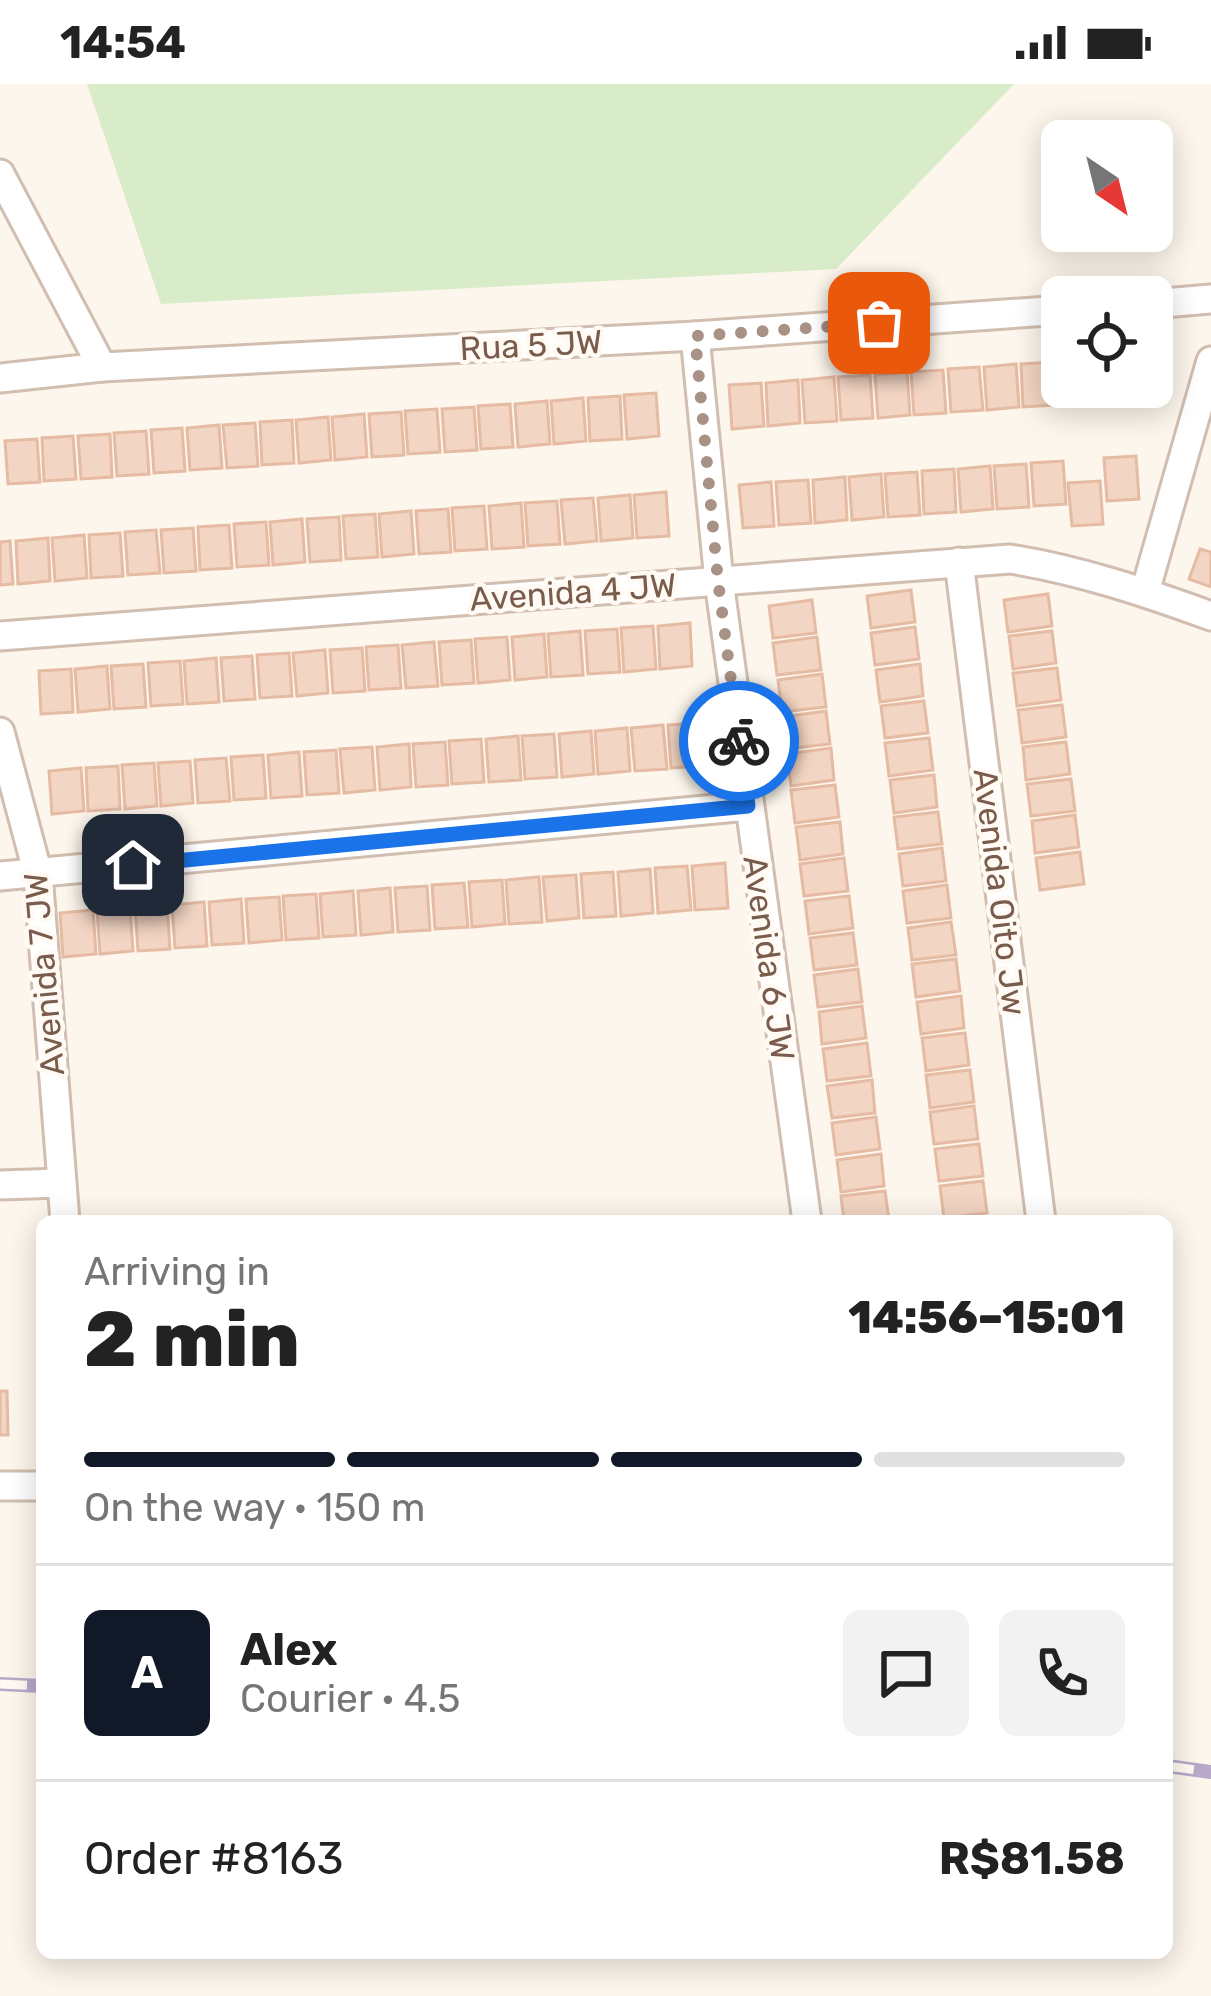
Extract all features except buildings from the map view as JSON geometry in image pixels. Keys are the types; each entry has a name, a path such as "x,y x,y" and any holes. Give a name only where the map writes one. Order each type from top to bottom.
{"street":[{"path":"0,174 102,367"},
{"path":"1173,302 1211,299"},
{"name":"Rua 5 JW","path":"0,378 102,367 695,336 1041,311"},
{"name":"Avenida 6 JW","path":"695,336 718,581 806,1215"},
{"path":"1145,592 1211,361"},
{"name":"Avenida 4 JW","path":"0,636 1010,560 1052,566 1211,616"},
{"name":"Avenida Oito Jw","path":"958,562 1040,1215"},
{"name":"Avenida 7 JW","path":"0,732 38,874 64,1215"},
{"path":"0,876 748,806"},
{"path":"0,1185 61,1183"},
{"path":"0,1486 36,1486"}],"green space":[{"path":"87,84 1014,84 836,269 161,304"}],"railway":[{"path":"0,1684 36,1686"},
{"path":"1173,1767 1211,1772"}],"way so far":[{"path":"739,741 695,336 879,323"}],"route":[{"path":"133,865 748,806 739,741"}]}
